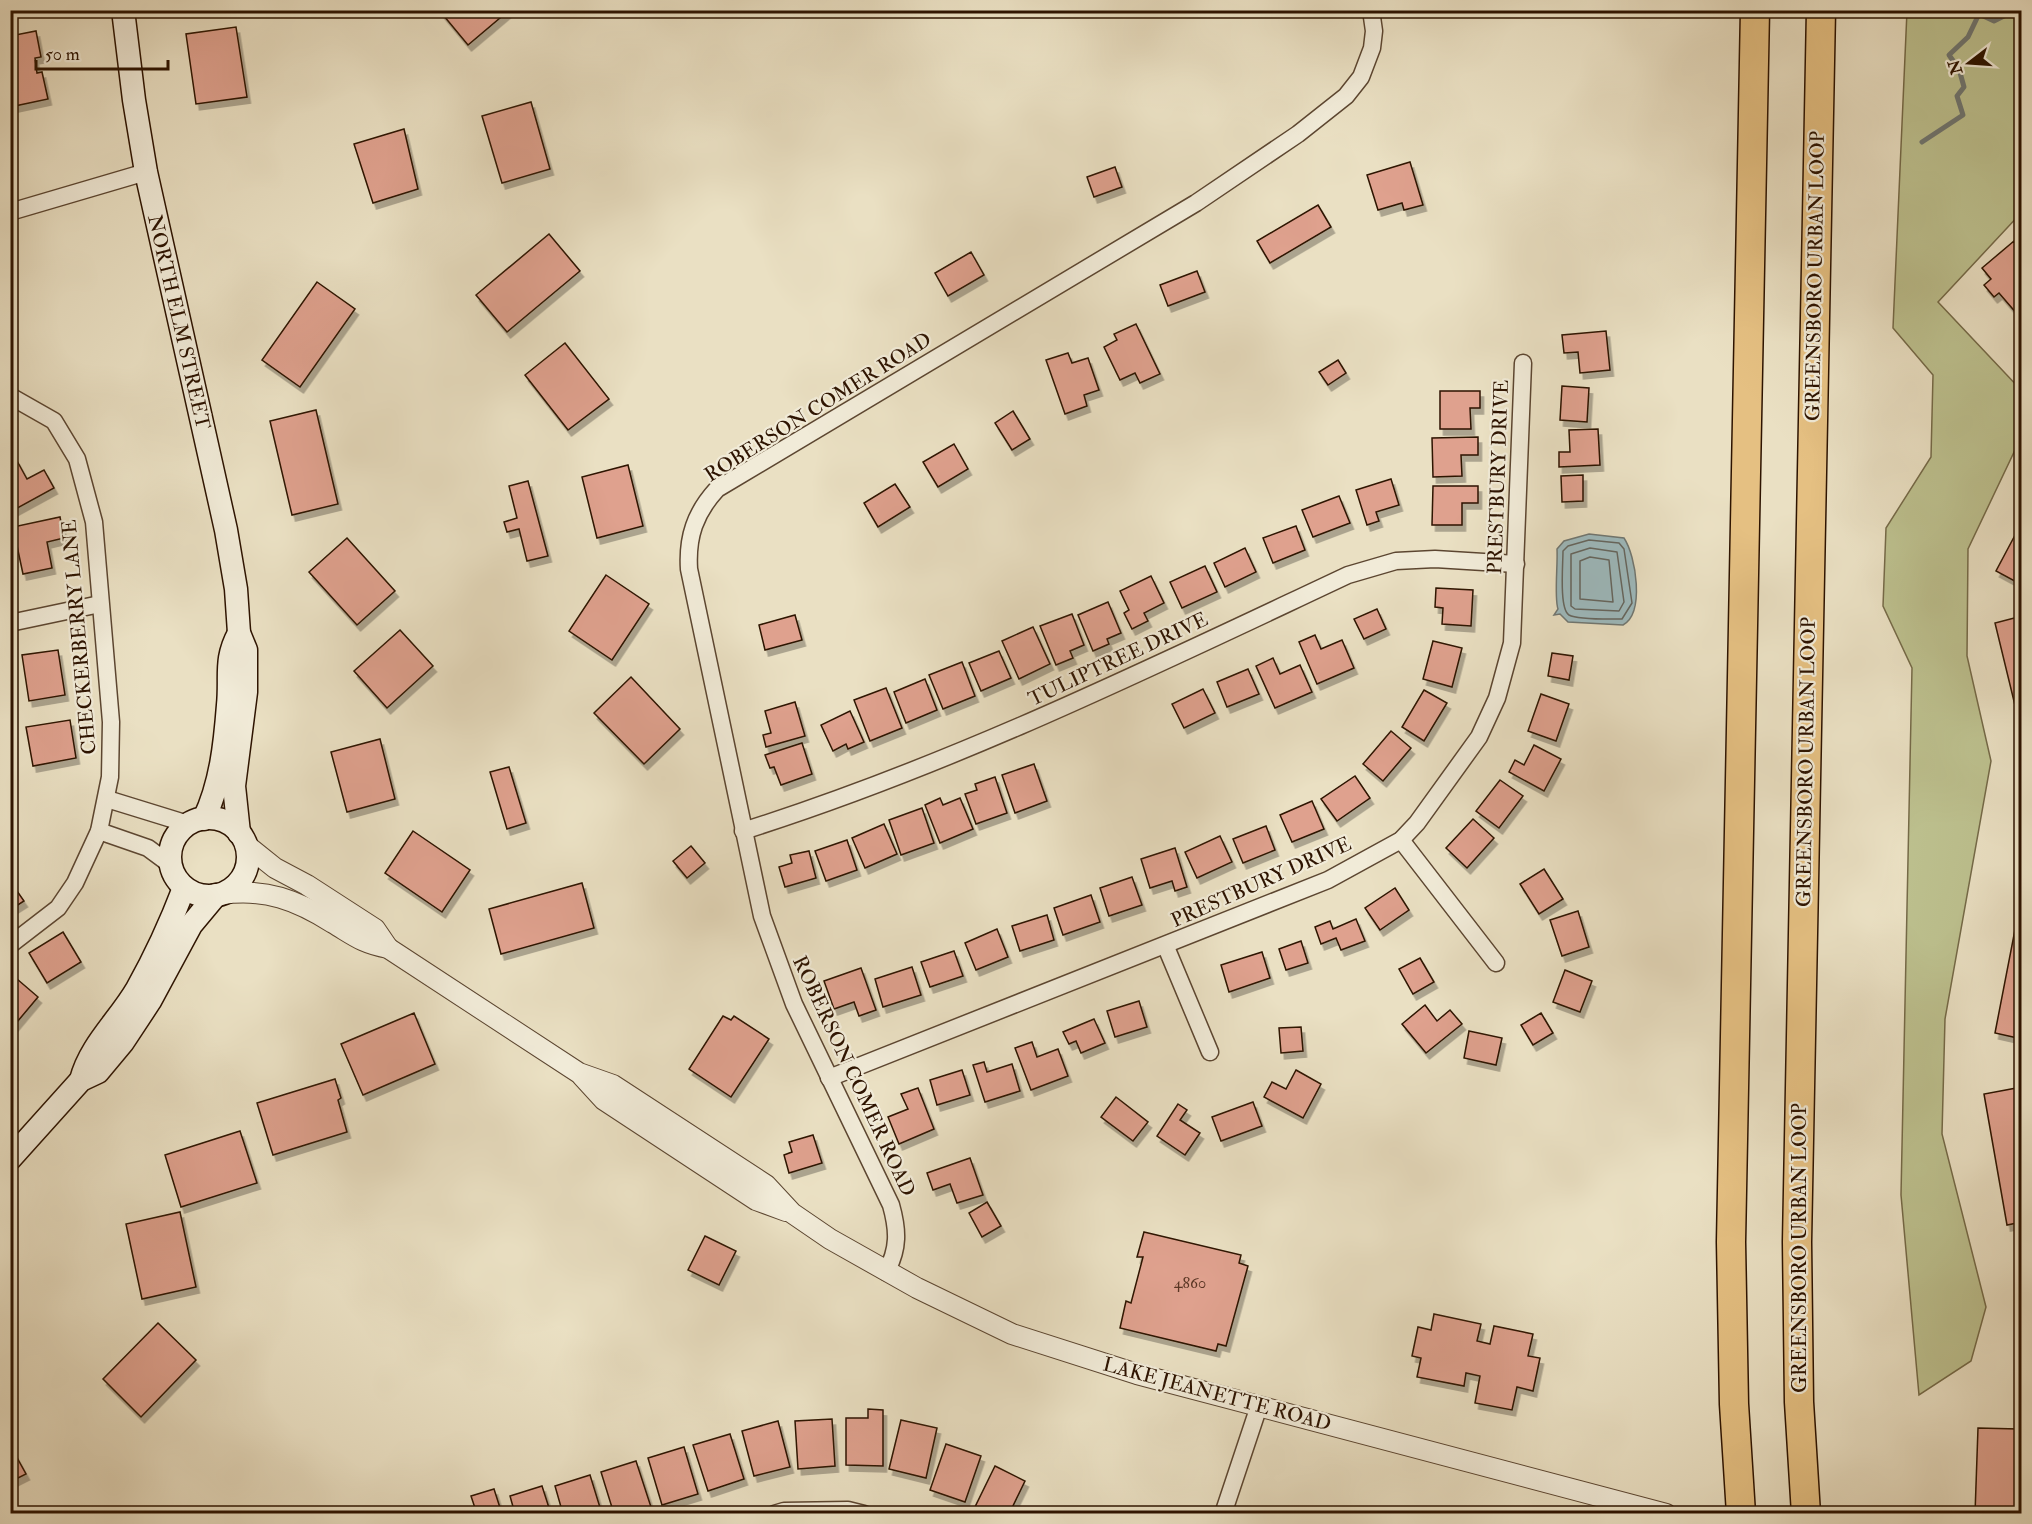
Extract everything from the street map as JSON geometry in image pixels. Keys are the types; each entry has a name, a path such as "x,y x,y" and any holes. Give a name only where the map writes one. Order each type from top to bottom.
{"highway":[{"path":"1741,1514 1734,1404 1731,1242 1755,10"},
{"name":"GREENSBORO URBAN LOOP","path":"1806,1514 1799,1402 1797,1242 1821,10"}],"main road":[{"name":"NORTH ELM STREET","path":"123,10 146,172 226,530 236,589 239,633 246,650 244,716 234,786 242,839"},
{"name":"NORTH ELM STREET","path":"196,821 220,771 228,703 229,651 239,633"},
{"path":"10,1159 81,1080 98,1072 123,1042 150,1001 191,925 219,895 241,879 246,868 242,839 224,821 196,821 173,842 171,865 176,878 184,888 194,893 219,895"},
{"path":"81,1080 86,1060 136,991 173,917 184,888"}],"street":[{"name":"ROBERSON COMER ROAD","path":"886,1272 895,1256 896,1223 891,1205 781,973 762,916 689,569 691,532 707,500 717,489 1196,203 1298,134 1346,96 1361,77 1372,48 1374,32 1371,10"},
{"path":"10,212 146,172"},
{"name":"PRESTBURY DRIVE","path":"829,1078 1166,947 1328,880 1401,840 1417,823 1479,737 1497,698 1512,643 1523,363"},
{"name":"CHECKERBERRY LANE","path":"10,396 54,421 77,459 94,522 111,722 110,777 99,831 75,883 58,908 10,945"},
{"name":"TULIPTREE DRIVE","path":"743,831 803,812 1013,730 1348,575 1396,561 1435,559 1516,564"},
{"path":"10,623 100,604"},
{"path":"106,799 196,821"},
{"path":"99,831 148,848 171,865"},
{"name":"LAKE JEANETTE ROAD","path":"242,839 275,868 307,885 375,929 388,948 579,1073 613,1085 728,1160 765,1185 792,1213 886,1272 949,1305 1053,1348 1137,1374 1666,1514"},
{"path":"1401,840 1496,963"},
{"name":"LAKE JEANETTE ROAD","path":"219,895 257,892 281,897 310,910 365,944 388,948"},
{"path":"1166,947 1210,1052"},
{"path":"1223,1514 1259,1406"},
{"path":"774,1514 784,1511 848,1510 864,1514"}],"green space":[{"path":"1907,11 2022,11 2021,213 1938,302 2021,390 2015,450 1968,549 1967,656 1991,761 1945,1019 1942,1134 1986,1307 1971,1361 1919,1395 1901,1195 1912,668 1883,606 1886,528 1931,457 1933,375 1893,328"}],"water":[{"path":"1589,534 1624,538 1628,546 1635,570 1636,597 1630,619 1623,625 1568,622 1560,614 1554,615 1558,609 1557,549 1564,541"}],"building":[{"path":"439,10 506,10 507,12 468,45"},
{"path":"236,27 247,97 196,104 186,34"},
{"path":"36,31 41,57 35,58 37,73 42,72 48,99 10,107 10,36"},
{"path":"531,102 550,169 502,183 482,116"},
{"path":"404,129 418,189 373,203 354,144"},
{"path":"1410,162 1423,205 1404,210 1402,203 1378,210 1367,175"},
{"path":"1115,167 1122,187 1094,197 1087,177"},
{"path":"1318,205 1331,227 1270,263 1257,241"},
{"path":"549,234 580,271 507,332 476,295"},
{"path":"2014,241 2022,250 2022,313 2018,315 1999,293 1994,297 1984,285 1991,279 1982,268"},
{"path":"971,252 984,275 948,296 935,273"},
{"path":"1197,271 1205,292 1168,306 1160,285"},
{"path":"317,282 355,309 300,387 262,360"},
{"path":"1136,324 1160,374 1140,383 1135,373 1120,380 1104,347 1117,340 1114,334"},
{"path":"1606,331 1610,370 1580,373 1578,352 1564,353 1562,335"},
{"path":"565,343 609,399 568,430 525,375"},
{"path":"1068,353 1072,363 1088,358 1099,390 1084,395 1087,406 1065,414 1046,360"},
{"path":"1338,360 1346,373 1328,385 1319,372"},
{"path":"1562,386 1589,388 1587,422 1560,420"},
{"path":"1440,391 1480,391 1480,408 1470,408 1471,429 1440,429"},
{"path":"316,410 338,504 292,515 270,421"},
{"path":"1013,411 1030,439 1012,450 995,423"},
{"path":"1598,429 1600,465 1559,467 1559,452 1570,452 1569,430"},
{"path":"1478,437 1478,455 1461,455 1462,476 1433,477 1432,438"},
{"path":"954,444 968,469 938,487 923,462"},
{"path":"16,459 27,479 44,470 54,488 10,512 10,462"},
{"path":"628,465 643,526 597,538 582,477"},
{"path":"1583,475 1583,501 1562,502 1561,476"},
{"path":"1391,479 1399,505 1376,512 1379,521 1367,525 1356,490"},
{"path":"528,481 548,556 527,561 519,529 507,532 504,522 517,518 509,486"},
{"path":"895,484 910,507 878,527 864,503"},
{"path":"1433,486 1478,486 1478,503 1462,503 1462,525 1432,525"},
{"path":"1339,496 1350,523 1313,537 1302,510"},
{"path":"60,517 64,538 47,542 52,568 23,574 13,527"},
{"path":"2022,522 2022,585 1996,571"},
{"path":"1296,526 1305,550 1273,563 1263,538"},
{"path":"347,538 395,591 357,625 309,572"},
{"path":"1245,548 1256,572 1225,587 1214,563"},
{"path":"1205,566 1217,592 1182,608 1170,582"},
{"path":"606,575 649,604 612,660 569,631"},
{"path":"1151,576 1164,603 1144,613 1148,621 1132,629 1124,613 1129,610 1120,591"},
{"path":"1436,588 1473,590 1471,626 1442,624 1443,608 1435,607"},
{"path":"1108,602 1121,633 1107,639 1109,644 1093,651 1078,615"},
{"path":"1377,609 1386,629 1364,639 1354,619"},
{"path":"1072,614 1084,645 1070,651 1073,658 1056,665 1040,626"},
{"path":"795,615 802,640 765,650 759,625"},
{"path":"2022,616 2022,726 2020,726 1995,623"},
{"path":"1033,627 1050,664 1019,679 1002,641"},
{"path":"400,630 433,666 387,708 354,671"},
{"path":"1315,635 1321,649 1342,640 1354,668 1317,684 1299,642"},
{"path":"1433,641 1462,648 1452,687 1423,679"},
{"path":"58,650 65,695 29,701 22,655"},
{"path":"999,651 1011,678 981,691 969,663"},
{"path":"1552,653 1573,656 1569,680 1548,676"},
{"path":"1273,658 1280,674 1300,665 1312,692 1275,708 1256,666"},
{"path":"962,662 975,696 943,709 929,675"},
{"path":"1248,669 1259,694 1227,707 1217,682"},
{"path":"631,677 680,729 644,764 594,713"},
{"path":"925,679 937,710 906,723 894,692"},
{"path":"886,688 902,728 870,741 854,700"},
{"path":"1203,689 1215,713 1184,728 1172,704"},
{"path":"1424,690 1447,703 1424,741 1402,727"},
{"path":"1541,694 1569,704 1556,741 1528,731"},
{"path":"795,702 805,736 766,747 763,735 771,733 765,711"},
{"path":"850,711 864,742 848,749 846,744 833,751 821,725"},
{"path":"70,720 76,758 33,766 26,727"},
{"path":"1391,731 1411,748 1383,781 1363,764"},
{"path":"380,739 395,799 347,812 331,752"},
{"path":"802,743 812,774 781,785 774,767 770,768 765,755"},
{"path":"1534,745 1561,759 1544,791 1509,772 1515,760 1524,765"},
{"path":"1034,764 1047,801 1015,813 1002,775"},
{"path":"509,767 526,823 507,829 490,772"},
{"path":"1355,776 1370,798 1337,821 1321,799"},
{"path":"995,777 1007,813 976,824 965,794 977,790 975,784"},
{"path":"1500,780 1523,796 1499,828 1476,811"},
{"path":"940,798 943,805 960,798 973,829 940,843 925,805"},
{"path":"1312,801 1324,829 1292,842 1280,815"},
{"path":"922,808 934,843 901,855 889,820"},
{"path":"1473,819 1494,838 1467,868 1446,848"},
{"path":"884,824 897,854 865,868 852,838"},
{"path":"1266,826 1275,850 1243,863 1233,839"},
{"path":"413,831 470,870 442,912 385,873"},
{"path":"1220,836 1232,862 1197,878 1185,852"},
{"path":"847,840 857,870 826,881 815,851"},
{"path":"691,846 705,863 687,878 673,861"},
{"path":"1175,848 1187,887 1175,891 1172,881 1150,888 1141,859"},
{"path":"809,851 816,878 785,887 779,867 792,863 790,855"},
{"path":"1544,869 1563,899 1539,914 1520,884"},
{"path":"1132,877 1142,905 1109,916 1100,888"},
{"path":"10,881 24,901 10,910"},
{"path":"582,883 594,928 501,954 489,909"},
{"path":"1395,888 1409,910 1380,930 1365,908"},
{"path":"1091,895 1100,922 1063,935 1054,908"},
{"path":"2019,909 2022,910 2022,1039 1995,1033"},
{"path":"1578,911 1589,947 1562,956 1550,920"},
{"path":"1047,915 1054,940 1020,951 1012,926"},
{"path":"1356,919 1365,941 1341,950 1336,938 1321,944 1315,927 1330,921 1333,929"},
{"path":"997,929 1008,957 976,970 965,943"},
{"path":"63,932 81,962 47,983 29,953"},
{"path":"1301,941 1308,963 1286,970 1279,949"},
{"path":"954,951 963,976 930,987 921,962"},
{"path":"1262,952 1270,978 1229,992 1221,965"},
{"path":"1420,958 1434,982 1413,994 1399,969"},
{"path":"912,967 921,995 883,1007 875,979"},
{"path":"861,968 876,1010 859,1016 854,1002 834,1009 824,981"},
{"path":"1565,970 1592,981 1580,1012 1553,1002"},
{"path":"10,973 38,997 12,1028 10,1027"},
{"path":"1139,1001 1147,1027 1115,1037 1107,1011"},
{"path":"1425,1005 1437,1021 1450,1010 1462,1024 1426,1053 1402,1024"},
{"path":"414,1013 435,1064 363,1095 341,1044"},
{"path":"1541,1013 1553,1033 1533,1045 1521,1025"},
{"path":"723,1016 731,1020 734,1016 769,1039 731,1097 689,1069"},
{"path":"1094,1019 1105,1043 1081,1053 1076,1041 1069,1044 1063,1032"},
{"path":"1301,1027 1303,1051 1281,1053 1279,1028"},
{"path":"1469,1031 1502,1038 1496,1065 1464,1058"},
{"path":"1032,1042 1037,1057 1058,1049 1068,1076 1031,1090 1015,1048"},
{"path":"984,1062 987,1072 1012,1064 1020,1091 985,1102 973,1065"},
{"path":"962,1070 970,1095 937,1105 930,1080"},
{"path":"1296,1070 1321,1084 1303,1118 1264,1097 1272,1082 1286,1089"},
{"path":"335,1079 347,1132 273,1155 257,1103"},
{"path":"2022,1087 2022,1222 2007,1225 1984,1094"},
{"path":"918,1088 934,1129 899,1144 888,1117 908,1109 901,1094"},
{"path":"1116,1097 1148,1122 1133,1141 1101,1117"},
{"path":"1253,1102 1262,1126 1221,1141 1212,1117"},
{"path":"1178,1104 1187,1110 1180,1120 1200,1133 1185,1155 1157,1136"},
{"path":"240,1131 257,1183 181,1207 165,1155"},
{"path":"813,1135 822,1163 789,1173 784,1155 792,1152 789,1142"},
{"path":"970,1158 983,1195 957,1203 950,1184 933,1190 927,1173"},
{"path":"987,1202 1001,1226 982,1237 969,1213"},
{"path":"180,1212 196,1287 142,1299 126,1224"},
{"path":"1144,1232 1241,1255 1239,1263 1248,1266 1226,1346 1218,1344 1216,1351 1120,1328 1126,1301 1131,1303 1143,1257 1137,1257"},
{"path":"705,1236 736,1251 719,1285 688,1270"},
{"path":"1434,1314 1481,1324 1477,1341 1490,1344 1494,1326 1533,1334 1528,1356 1540,1358 1533,1391 1517,1387 1512,1410 1475,1403 1480,1376 1466,1373 1464,1386 1417,1377 1421,1358 1412,1356 1418,1327 1431,1330"},
{"path":"158,1323 196,1360 141,1417 103,1379"},
{"path":"868,1409 883,1410 883,1466 846,1465 846,1418 868,1418"},
{"path":"832,1419 835,1466 798,1469 795,1421"},
{"path":"901,1420 937,1428 926,1478 889,1469"},
{"path":"778,1421 790,1467 754,1476 742,1431"},
{"path":"1978,1428 2018,1429 2015,1514 1975,1514"},
{"path":"730,1434 744,1479 708,1491 693,1445"},
{"path":"946,1444 981,1456 965,1502 930,1490"},
{"path":"10,1445 26,1474 10,1482"},
{"path":"684,1447 698,1494 662,1505 648,1458"},
{"path":"636,1461 651,1507 631,1514 614,1514 601,1472"},
{"path":"995,1466 1025,1481 1009,1514 995,1509 993,1514 979,1514 973,1511"},
{"path":"590,1475 602,1514 563,1514 555,1486"},
{"path":"542,1486 551,1514 515,1514 510,1496"},
{"path":"494,1489 502,1514 463,1514 475,1508 471,1496"}],"waterway":[{"path":"1922,142 1963,115 1957,96 1964,87 1959,69 1949,55 1968,37 1979,14 1994,21 2016,10"}]}
